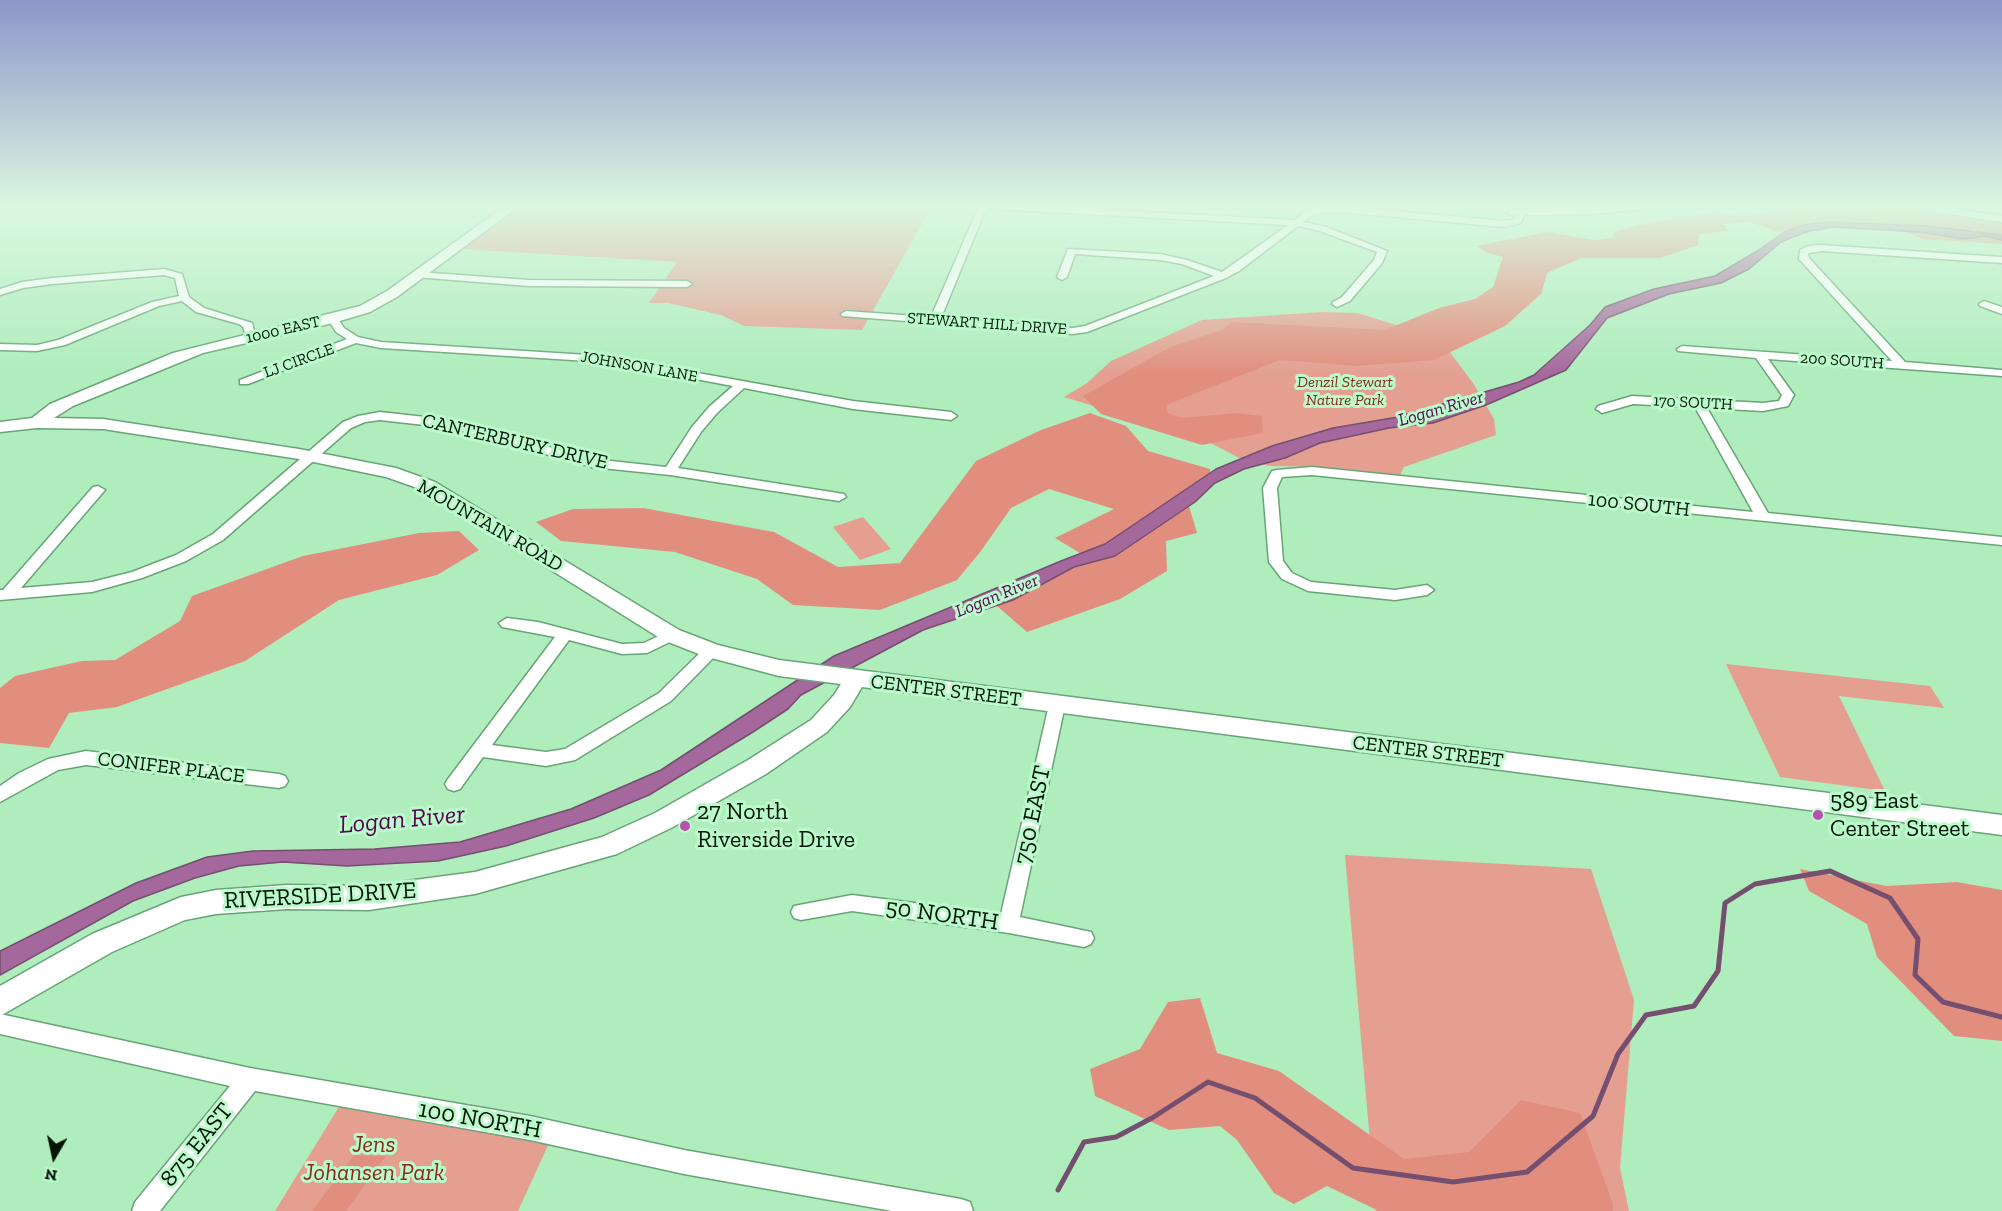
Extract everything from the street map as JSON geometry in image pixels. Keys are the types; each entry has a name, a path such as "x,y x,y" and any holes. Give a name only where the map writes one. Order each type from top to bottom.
{"street":[{"name":"1000 EAST","path":"37,423 67,403 178,357 333,319 380,302 435,263"},
{"path":"935,320 959,263"},
{"path":"1062,277 1067,263"},
{"path":"1185,263 1223,276"},
{"name":"STEWART HILL DRIVE","path":"846,314 1080,330 1223,276 1244,263"},
{"path":"1336,304 1346,299 1378,263"},
{"path":"1807,263 1902,366"},
{"path":"0,292 22,285 52,281 164,272 179,276 184,298 200,310 243,322 248,326 251,338"},
{"path":"418,275 529,283 687,284"},
{"path":"0,347 37,348 61,343 156,304 184,298"},
{"path":"1984,304 2002,311"},
{"path":"333,319 340,330 355,340"},
{"name":"LJ CIRCLE","path":"244,382 355,340"},
{"name":"JOHNSON LANE","path":"355,340 381,345 604,359 853,405 951,416"},
{"name":"200 SOUTH","path":"1682,349 2002,373"},
{"name":"170 SOUTH","path":"1602,409 1632,400 1763,407 1784,404 1788,395 1760,355"},
{"path":"670,471 696,430 741,386"},
{"path":"1699,403 1763,517"},
{"name":"CANTERBURY DRIVE","path":"4,595 92,587 137,575 181,558 218,537 347,425 362,418 380,416 452,424 592,463 670,471 839,497"},
{"name":"MOUNTAIN ROAD","path":"0,427 37,423 103,424 310,456 390,472 429,486 670,635 712,651 779,668 855,679"},
{"name":"100 SOUTH","path":"1427,590 1395,595 1384,594 1308,586 1287,576 1276,562 1270,488 1277,474 1312,471 2002,541"},
{"path":"4,595 98,490"},
{"path":"507,623 538,627 622,649 647,648 670,635"},
{"path":"454,784 549,652 565,635"},
{"path":"479,750 546,759 569,755 665,698 712,651"},
{"name":"CENTER STREET","path":"855,679 2002,825"},
{"name":"RIVERSIDE DRIVE","path":"0,1002 102,943 181,909 216,902 287,897 369,898 475,884 608,846 664,820 757,766 819,726 842,701 855,679"},
{"name":"750 EAST","path":"1009,924 1057,705"},
{"name":"CONIFER PLACE","path":"0,795 25,778 54,764 86,758 279,781"},
{"name":"50 NORTH","path":"801,912 852,903 1009,924 1084,938"},
{"name":"100 NORTH","path":"0,1024 250,1079 530,1128 684,1162 961,1211"},
{"name":"875 EAST","path":"144,1211 250,1079"}],"green space":[{"path":"677,263 900,263 862,330 744,326 721,315 668,303 649,303"},
{"path":"1501,263 1571,263 1547,273 1541,294 1505,326 1434,360 1358,366 1280,360 1166,405 1168,413 1182,418 1236,413 1262,416 1263,433 1202,445 1101,414 1083,396 1170,347 1222,330 1232,322 1385,330 1439,308 1475,299 1493,287"},
{"name":"Denzil Stewart Nature Park","path":"1321,312 1358,313 1396,325 1421,328 1449,351 1473,383 1494,419 1496,435 1404,467 1400,475 1324,467 1270,466 1247,462 1203,439 1064,397 1087,383 1111,361 1202,320"},
{"path":"1090,413 1126,426 1148,451 1210,469 1211,481 1186,496 1197,533 1166,541 1167,571 1120,599 1027,632 997,606 1085,556 1055,538 1114,509 1049,489 1011,508 981,551 957,580 880,610 793,605 757,579 675,552 561,541 536,522 573,509 643,508 774,532 838,567 900,563 976,461 1041,430"},
{"path":"863,517 891,549 860,560 833,527"},
{"path":"459,531 479,550 437,575 339,600 245,661 117,707 69,713 49,748 0,743 0,688 15,676 82,661 115,660 180,621 192,596 303,556 419,533"},
{"path":"1726,664 1930,686 1944,708 1839,696 1885,791 1780,777"},
{"path":"1345,855 1591,869 1634,1000 1620,1168 1629,1211 1376,1211"},
{"path":"1800,869 1886,886 1957,882 2002,890 2002,1041 1954,1036 1877,957 1867,924 1809,891"},
{"path":"1200,998 1217,1053 1279,1071 1404,1159 1469,1152 1521,1100 1580,1113 1613,1204 1613,1211 1379,1211 1327,1186 1294,1204 1274,1193 1237,1140 1220,1126 1169,1130 1095,1096 1090,1069 1140,1049 1168,1002"},
{"name":"Jens Johansen Park","path":"345,1097 550,1141 518,1211 275,1211"},
{"path":"354,1155 386,1156 346,1211 312,1211"}],"water":[{"name":"Logan River","path":"1738,263 1757,263 1721,283 1669,294 1607,318 1566,370 1486,405 1433,423 1389,428 1320,443 1285,458 1244,469 1215,483 1195,502 1115,556 1074,567 1013,600 923,630 801,695 788,709 649,795 594,818 506,846 438,861 347,866 283,862 239,866 195,878 133,901 0,975 0,951 136,883 207,857 253,851 375,849 460,842 571,809 661,770 834,656 1105,544 1216,469 1272,446 1333,428 1398,417 1519,382 1534,375 1590,325 1605,307 1654,289 1715,276"}],"waterway":[{"path":"1058,1190 1084,1142 1116,1137 1152,1118 1208,1082 1255,1098 1353,1168 1453,1182 1527,1172 1593,1116 1618,1054 1646,1015 1694,1006 1718,971 1725,903 1755,884 1830,871 1890,898 1918,939 1915,975 1943,1002 2002,1017"}],"place":[{"name":"589 East Center Street","path":"1818,815"},
{"name":"27 North Riverside Drive","path":"685,826"}]}
